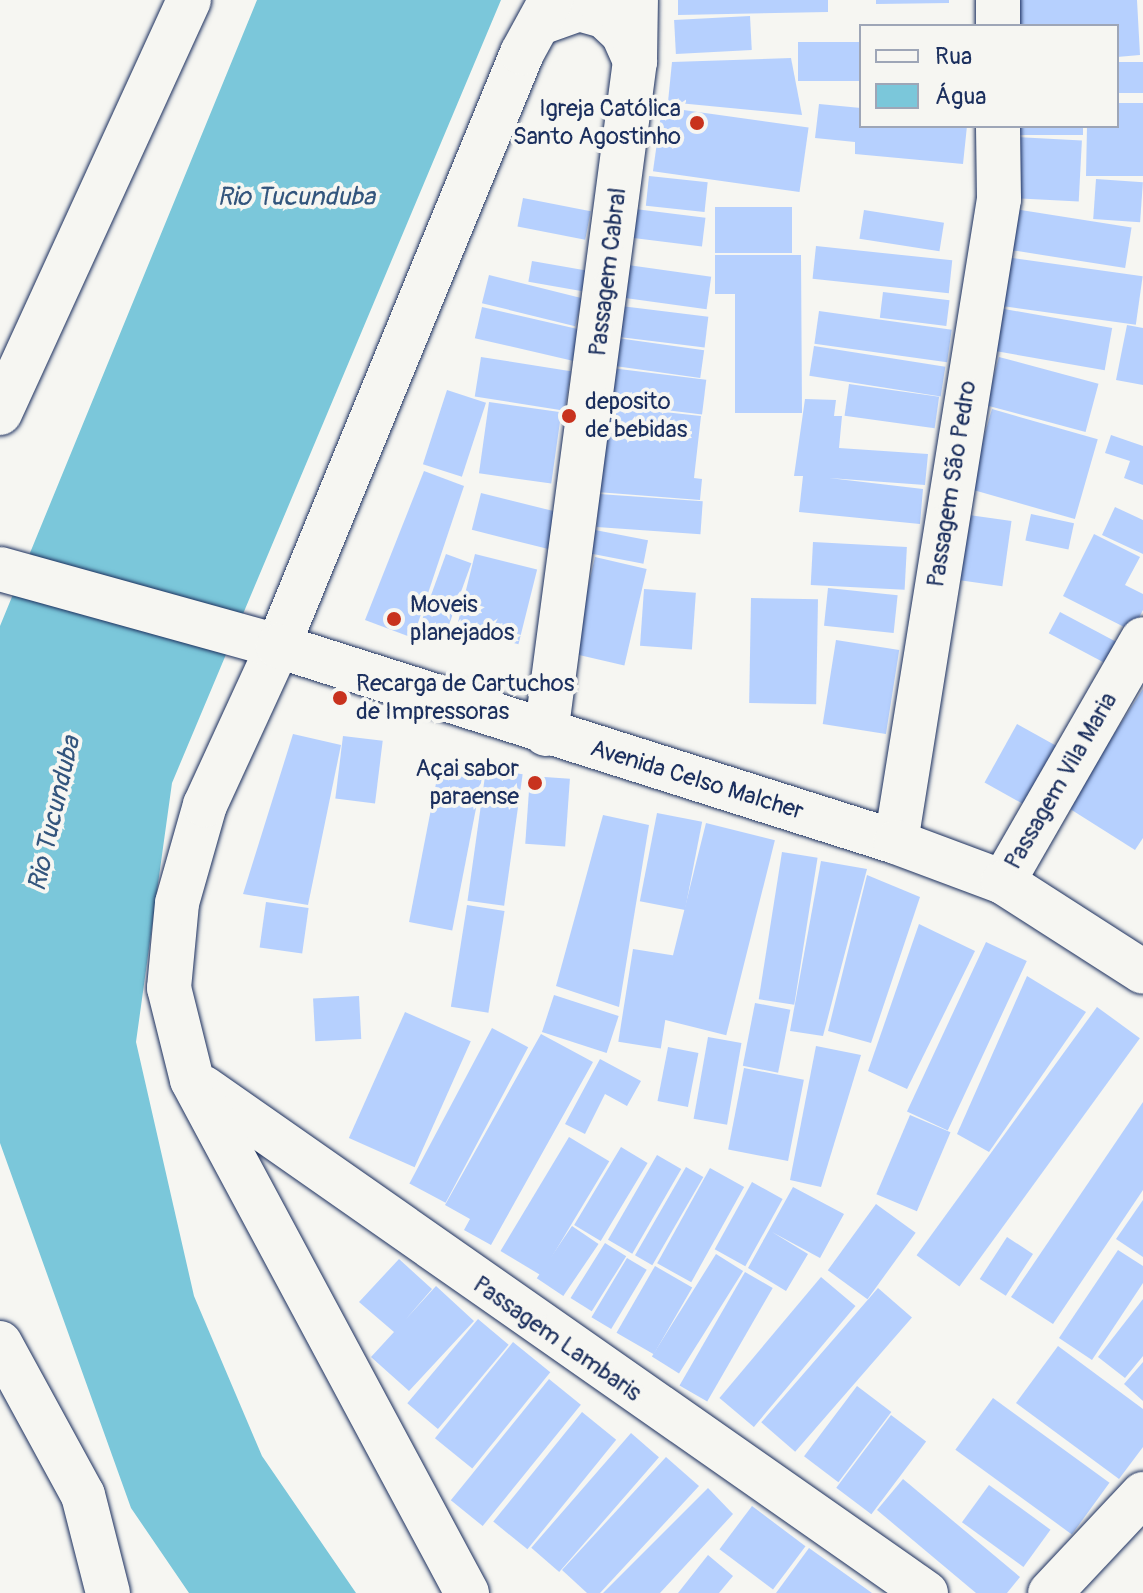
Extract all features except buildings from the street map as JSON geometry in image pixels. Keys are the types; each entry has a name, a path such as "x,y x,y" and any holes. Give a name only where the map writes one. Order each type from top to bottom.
{"street":[{"path":"0,413 189,0"},
{"name":"Passagem Cabral","path":"546,734 635,61 636,0"},
{"path":"998,0 998,24"},
{"path":"467,1593 192,1080 169,988 177,903 205,805 263,644 522,53 546,12 579,9 604,16 623,34 635,61"},
{"name":"Passagem São Pedro","path":"896,842 999,199 998,128"},
{"name":"Avenida Celso Malcher","path":"2,571 263,644 896,842 1003,882 1143,972"},
{"name":"Passagem Vila Maria","path":"1003,882 1143,639"},
{"name":"Passagem Lambaris","path":"192,1080 926,1593"},
{"path":"0,1343 83,1495 108,1593"},
{"path":"1050,1593 1143,1494"}],"water":[{"name":"Rio Tucunduba","path":"257,0 501,0 172,783 136,1042 194,1296 262,1456 356,1593 189,1593 131,1508 0,1143 0,626"}],"place":[{"name":"Igreja Católica Santo Agostinho","path":"697,123"},
{"name":"deposito de bebidas","path":"569,416"},
{"name":"Moveis planejados","path":"394,619"},
{"name":"Recarga de Cartuchos de Impressoras","path":"340,698"},
{"name":"Açai sabor paraense","path":"535,783"}]}
